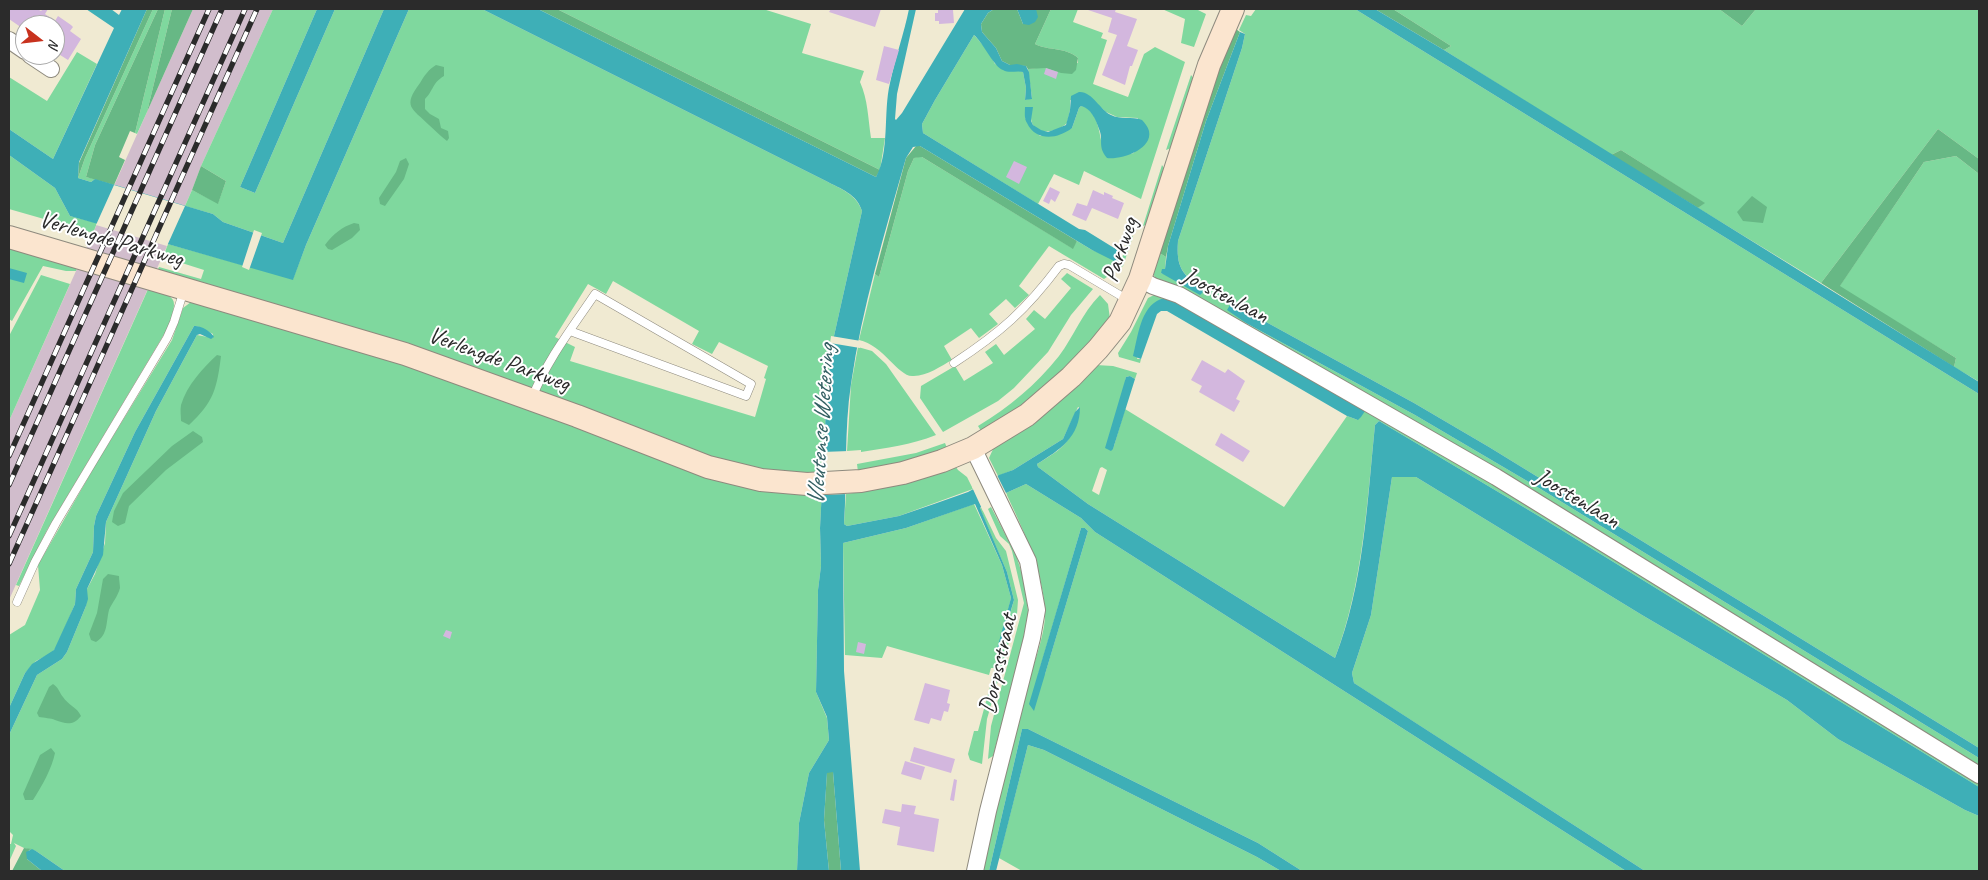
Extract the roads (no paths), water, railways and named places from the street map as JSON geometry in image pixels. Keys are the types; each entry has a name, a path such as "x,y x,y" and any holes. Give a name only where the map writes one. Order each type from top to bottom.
{"street":[{"name":"Parkweg","path":"973,448 1027,415 1071,377 1098,349 1120,322 1140,278 1228,10"},
{"path":"45,65 51,69"},
{"name":"Verlengde Parkweg","path":"9,238 404,354 708,467 761,480 807,484 861,481 903,473 942,462 973,448"},
{"name":"Joostenlaan","path":"1140,278 1187,300 1488,472 1979,775"},
{"name":"Dorpsstraat","path":"973,448 1028,561 1037,610 1032,638 988,810 976,871"}],"lane":[{"path":"954,363 982,345 1015,318 1037,295 1059,266 1064,264 1130,301"},
{"path":"17,602 35,562 56,523 167,338 184,289"},
{"path":"531,400 539,380 555,351 595,294 751,384 746,396 570,331"}],"water":[{"path":"86,9 111,9 119,15 122,9 147,9 79,162 78,178 91,182 95,179 213,214 223,222 283,243 384,9 409,9 306,245 293,280 70,216 55,188 9,155 9,129 53,159 114,28"},
{"path":"317,9 335,9 255,193 240,187"},
{"path":"482,9 538,9 876,177 885,143 890,83 909,9 916,9 897,94 896,120 965,9 994,9 988,13 981,24 982,32 996,48 1002,61 1010,65 1026,66 1029,72 1032,99 1025,100 1026,88 1023,72 1008,72 1000,68 974,35 922,124 923,133 1079,229 1085,230 1119,251 1122,258 1121,261 1116,262 1092,250 920,146 913,147 906,158 882,242 856,355 847,419 844,524 847,526 899,516 968,492 999,475 1013,470 1063,439 1075,412 1080,407 1077,427 1072,435 1061,448 1037,464 1038,467 1088,504 1335,658 1345,630 1358,572 1363,543 1375,425 1379,421 1542,518 1979,787 1979,816 1838,739 1787,700 1642,615 1416,477 1392,477 1371,615 1352,673 1354,683 1645,871 1626,871 1095,532 1081,518 1026,484 986,502 980,508 1007,572 1014,600 999,650 997,649 1011,598 1002,565 975,504 906,528 843,543 844,671 860,871 841,871 833,772 827,773 824,820 829,871 797,871 799,823 809,773 829,740 827,717 816,692 818,590 821,566 820,528 827,388 834,336 862,211 860,205 843,190"},
{"path":"1017,9 1036,9 1038,17 1035,22 1029,25 1023,24"},
{"path":"1355,9 1375,9 1444,50 1979,382 1979,394"},
{"path":"1240,32 1245,34 1242,48 1178,241 1179,264 1185,274 1202,289 1203,292 1200,295 1161,273 1162,269 1165,269 1168,246 1206,121"},
{"path":"1079,92 1088,94 1111,115 1142,120 1149,131 1149,138 1146,144 1127,155 1107,158 1102,150 1100,133 1095,118 1088,109 1081,106 1072,128 1060,135 1042,136 1031,129 1025,120 1025,107 1033,107 1031,121 1033,125 1041,130 1048,132 1066,125 1071,96"},
{"path":"9,268 27,273 24,283 9,279"},
{"path":"1161,299 1171,299 1365,411 1358,420 1347,416 1167,311 1161,311 1157,314 1141,359 1133,356 1144,316 1154,303"},
{"path":"1230,305 1246,311 1414,403 1489,447 1979,748 1979,758 1539,488 1415,415 1246,323 1227,310"},
{"path":"194,326 205,329 214,337 211,339 200,334 197,335 156,411 106,522 103,555 87,589 88,599 86,606 67,652 62,659 37,675 9,735 9,708 25,673 32,664 54,650 75,604 76,589 93,552 96,516 135,432"},
{"path":"1130,376 1135,379 1111,451 1105,448 1126,377"},
{"path":"1081,528 1085,528 1088,531 1034,711 1029,704"},
{"path":"1022,729 1028,729 1258,843 1302,871 1281,871 1257,857 1044,750 1028,745 996,871 989,871"},
{"path":"32,849 65,871 42,871 27,859 26,852"}],"railway":[{"path":"9,456 209,9"},
{"path":"9,485 222,9"},
{"path":"9,536 245,9"},
{"path":"9,564 257,9"}],"water label":[{"name":"Vleutense Wetering","path":"822,425"}]}
